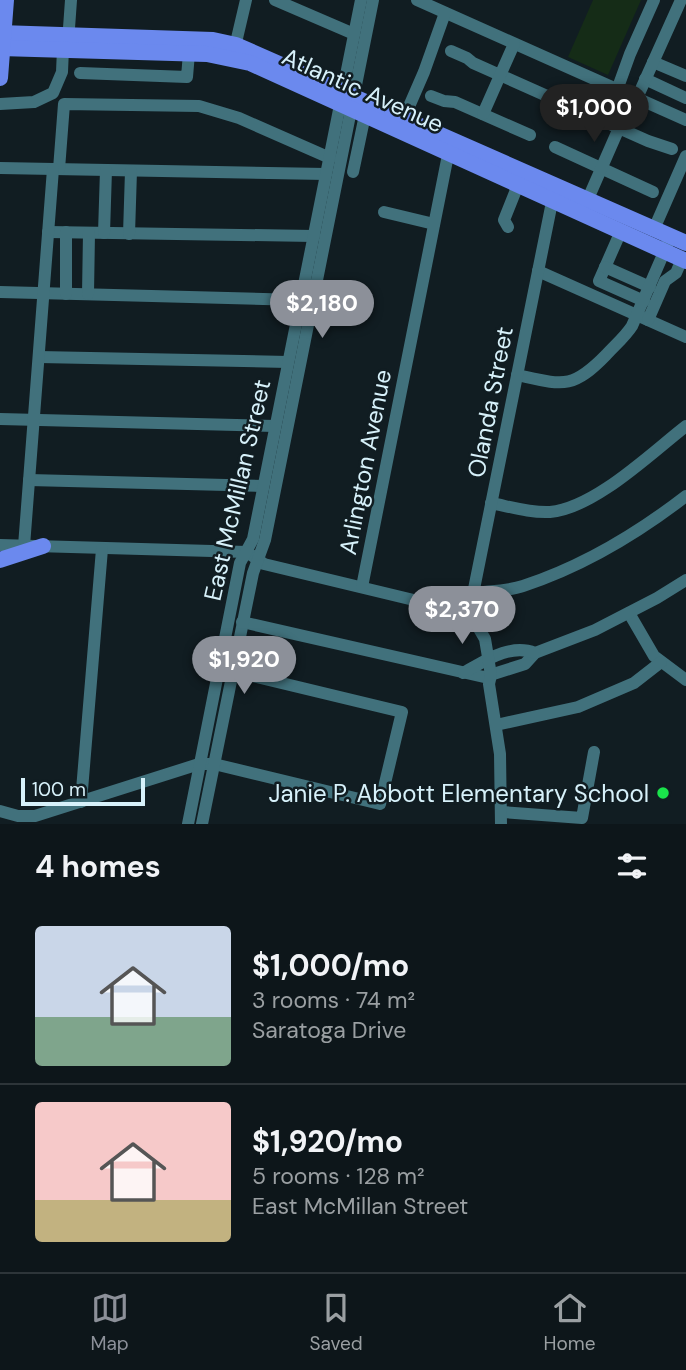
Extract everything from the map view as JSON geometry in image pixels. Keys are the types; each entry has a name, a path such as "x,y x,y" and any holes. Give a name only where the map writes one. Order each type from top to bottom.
{"main road":[{"path":"0,78 6,0"},
{"name":"Atlantic Avenue","path":"67,45 213,40 234,52 585,207 654,229 678,250"},
{"name":"Atlantic Avenue","path":"1,41 111,51 234,52"},
{"name":"Atlantic Avenue","path":"350,103 404,118 518,185 557,194"},
{"name":"Atlantic Avenue","path":"585,207 621,231 678,250"},
{"path":"0,560 43,546"}],"street":[{"path":"0,104 34,102 53,93 62,72 71,0"},
{"path":"234,52 246,0"},
{"path":"275,0 354,34"},
{"name":"East McMillan Street","path":"188,824 240,564 253,539 326,174 350,103 354,34 361,0"},
{"name":"East McMillan Street","path":"202,824 242,622 265,540 340,169 350,103 373,0"},
{"path":"617,90 655,0 678,5 637,98"},
{"path":"424,1 445,13 686,120"},
{"path":"404,118 445,13"},
{"path":"482,114 514,44"},
{"path":"110,73 111,51"},
{"path":"451,51 672,149"},
{"path":"144,75 145,52"},
{"path":"80,73 187,77 188,53"},
{"path":"630,54 686,76"},
{"path":"645,79 686,98"},
{"path":"431,96 455,102 530,135"},
{"path":"350,103 353,172"},
{"path":"24,546 48,232 64,104 200,106 239,118 330,158"},
{"path":"585,207 620,128"},
{"path":"555,146 653,192"},
{"name":"Arlington Avenue","path":"362,587 453,147"},
{"path":"654,229 686,156"},
{"path":"0,168 326,174"},
{"path":"340,169 367,176"},
{"path":"104,233 106,170"},
{"path":"129,234 131,171"},
{"path":"508,227 504,220 518,185"},
{"name":"Olanda Street","path":"502,818 501,769 496,725 485,661 485,639 477,621 474,593 538,271 557,194"},
{"path":"384,212 435,224"},
{"path":"621,231 605,267 650,293"},
{"path":"48,232 314,236"},
{"path":"66,232 66,293"},
{"path":"88,294 89,233"},
{"path":"650,293 676,273 678,250"},
{"path":"517,375 560,383 582,377 643,318 650,293 678,250"},
{"path":"538,271 686,337"},
{"path":"0,292 300,300"},
{"path":"38,357 288,362"},
{"path":"0,419 275,426"},
{"path":"491,503 545,512 574,507 597,495 686,426"},
{"path":"29,480 263,486"},
{"path":"474,593 521,586 564,569 637,530 686,496"},
{"path":"0,545 247,552 264,564 362,587 477,621"},
{"path":"80,802 102,549"},
{"path":"242,622 488,679 525,664 535,653 629,613 685,582"},
{"path":"629,613 648,648 661,662 685,679"},
{"path":"460,673 521,647 535,653"},
{"path":"496,725 578,707 634,684 661,662"},
{"path":"0,811 18,816 35,816 199,764 214,764 380,804 402,712 232,671"},
{"path":"502,818 582,818 594,752"}],"green space":[{"path":"593,0 641,0 608,75 568,57"}],"place":[{"name":"Janie P. Abbott Elementary School","path":"663,793"}]}
